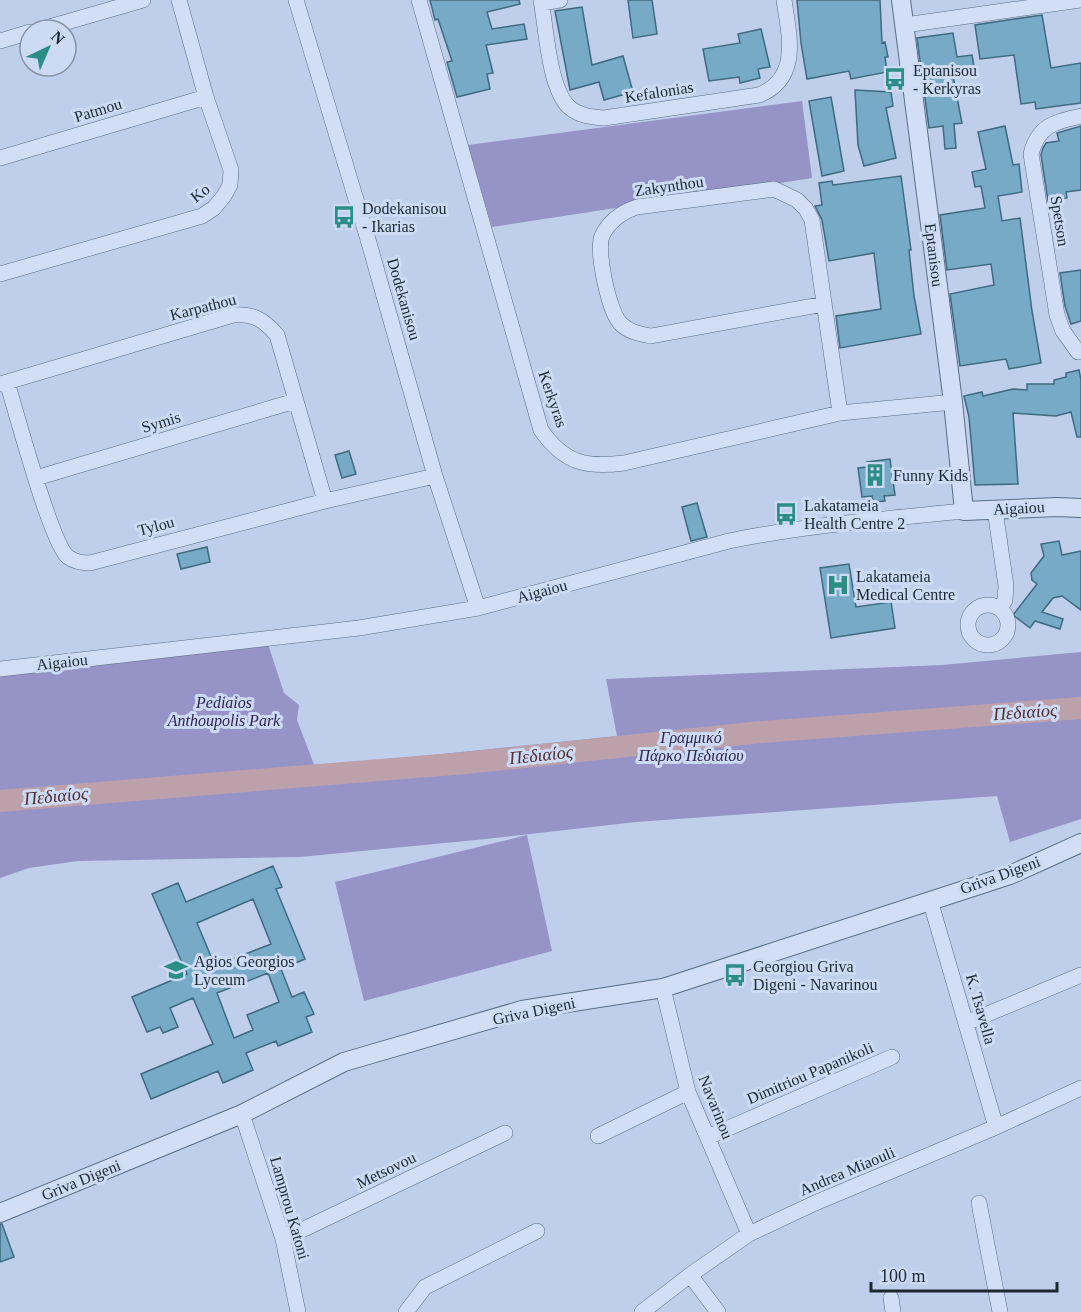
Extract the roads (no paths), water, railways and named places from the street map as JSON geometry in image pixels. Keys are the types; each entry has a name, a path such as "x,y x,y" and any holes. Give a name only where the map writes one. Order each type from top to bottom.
{"street":[{"path":"78,19 143,0"},
{"name":"Ko","path":"0,274 202,216 214,208 224,196 230,185 231,170 206,97 179,0"},
{"name":"Dodekanisou","path":"296,0 370,246 435,476 478,608"},
{"name":"Kerkyras","path":"419,0 541,430 557,450 568,458 592,465 624,463 840,413 953,402"},
{"path":"542,1 560,0"},
{"name":"Kefalonias","path":"542,1 555,82 560,95 570,107 579,113 589,117 604,118 768,91 781,80 790,56 791,46 784,0"},
{"name":"Eptanisou","path":"901,0 953,402 964,511"},
{"path":"904,25 1081,0"},
{"path":"0,41 18,36"},
{"name":"Patmou","path":"0,158 206,97"},
{"name":"Spetson","path":"1081,116 1050,124 1034,142 1031,154 1057,315 1063,331 1078,352 1081,352"},
{"name":"Zakynthou","path":"824,304 651,336 634,333 621,325 610,306 600,247 602,236 612,221 624,211 637,207 774,189 796,200 806,209 812,220 840,413"},
{"name":"Karpathou","path":"4,383 233,315 245,314 258,318 277,335 325,501"},
{"name":"Tylou","path":"4,383 59,545 67,556 78,563 90,562 325,501 435,476"},
{"name":"Symis","path":"36,478 295,401"},
{"name":"Aigaiou","path":"0,669 360,628 478,608 729,542 822,525 964,511 1081,508"},
{"path":"995,510 1006,586 1005,600 1000,609"},
{"name":"Griva Digeni","path":"0,1213 242,1114 344,1062 522,1010 663,988 1010,875 1081,843"},
{"name":"K. Tsavella","path":"930,900 996,1127"},
{"path":"966,1023 1081,975"},
{"name":"Navarinou","path":"663,988 688,1092 749,1234"},
{"name":"Dimitriou Papanikoli","path":"708,1137 892,1057"},
{"name":"Andrea Miaouli","path":"642,1312 749,1234 815,1203 996,1127 1081,1088"},
{"path":"598,1136 688,1092"},
{"name":"Lamprou Katoni","path":"242,1114 283,1239 298,1312"},
{"name":"Metsovou","path":"283,1239 505,1133"},
{"path":"979,1203 1000,1312"},
{"path":"406,1312 425,1287 537,1231"},
{"path":"690,1275 718,1312"}],"waterway":[{"name":"Πεδιαίος","path":"0,801 466,763 761,732 1081,708"}],"place":[{"name":"Eptanisou - Kerkyras","path":"895,79"},
{"name":"Dodekanisou - Ikarias","path":"344,217"},
{"name":"Funny Kids","path":"875,475"},
{"name":"Lakatameia Health Centre 2","path":"786,514"},
{"name":"Lakatameia Medical Centre","path":"838,585"},
{"name":"Agios Georgios Lyceum","path":"176,970"},
{"name":"Georgiou Griva Digeni - Navarinou","path":"735,975"}],"park label":[{"name":"Pediaios Anthoupolis Park","path":"224,711"},
{"name":"Γραμμικό Πάρκο Πεδιαίου","path":"691,746"}]}
